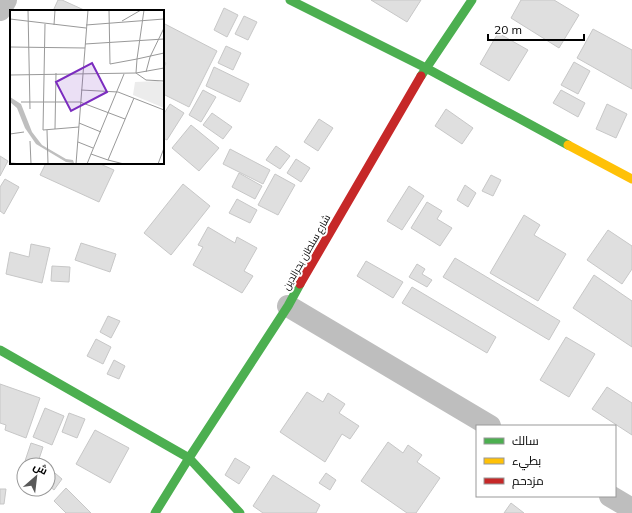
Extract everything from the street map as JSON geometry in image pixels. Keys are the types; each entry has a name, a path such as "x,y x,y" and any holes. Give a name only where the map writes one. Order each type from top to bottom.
{"street":[{"path":"0,10 6,0"},
{"path":"290,0 426,68 632,179"},
{"name":"شارع سلطان بحرالدين","path":"155,513 288,306 426,68 472,0"},
{"path":"288,306 488,425"},
{"path":"0,350 189,458 240,513"},
{"path":"612,497 632,509"}],"building":[{"path":"58,0 62,0 84,10 53,10"},
{"path":"371,0 421,0 407,22"},
{"path":"521,0 554,0 579,15 559,48 511,18"},
{"path":"224,8 238,15 227,37 214,30"},
{"path":"244,16 257,22 248,40 235,34"},
{"path":"164,24 217,51 189,107 164,94 164,67 166,63 164,62"},
{"path":"593,29 632,50 632,89 577,58"},
{"path":"498,33 528,50 509,81 480,64"},
{"path":"226,46 241,53 233,70 218,63"},
{"path":"574,62 590,71 578,94 561,85"},
{"path":"214,67 249,84 240,102 206,86"},
{"path":"203,90 216,97 201,122 189,115"},
{"path":"561,90 585,103 578,117 553,103"},
{"path":"170,104 184,113 167,140 164,138 164,113"},
{"path":"607,104 627,114 616,138 596,129"},
{"path":"446,109 473,128 462,144 435,126"},
{"path":"212,113 232,127 223,139 203,125"},
{"path":"319,119 333,128 318,151 304,142"},
{"path":"191,125 219,148 199,171 172,148"},
{"path":"276,146 290,156 280,169 266,160"},
{"path":"230,149 270,170 263,184 223,164"},
{"path":"0,156 8,161 0,176"},
{"path":"296,159 310,168 301,182 287,173"},
{"path":"46,164 100,164 114,170 99,202 40,175"},
{"path":"239,173 262,186 255,199 232,187"},
{"path":"275,174 295,185 278,215 258,205"},
{"path":"491,175 501,180 493,196 482,191"},
{"path":"5,179 19,187 4,214 0,211 0,187"},
{"path":"183,184 210,206 171,255 144,233"},
{"path":"465,185 476,193 468,207 457,200"},
{"path":"409,186 424,196 402,230 387,221"},
{"path":"237,199 257,210 250,223 229,213"},
{"path":"427,202 442,211 437,219 452,228 440,246 411,228"},
{"path":"524,215 540,225 534,235 566,254 538,301 490,273"},
{"path":"208,227 235,243 237,237 257,248 244,271 253,276 242,293 193,265 203,247 198,245"},
{"path":"608,230 632,246 632,269 622,284 587,260"},
{"path":"81,243 116,254 110,272 75,260"},
{"path":"31,244 50,248 42,283 6,274 10,252 29,257"},
{"path":"455,258 560,321 549,340 443,277"},
{"path":"366,261 403,282 393,298 357,276"},
{"path":"417,264 425,269 422,274 432,280 427,287 409,277"},
{"path":"52,266 70,267 69,282 51,281"},
{"path":"594,275 632,301 632,347 573,308"},
{"path":"412,287 496,337 487,353 402,303"},
{"path":"108,316 120,321 111,338 100,332"},
{"path":"566,337 595,354 569,397 540,380"},
{"path":"96,339 111,347 103,364 87,356"},
{"path":"114,360 125,366 119,379 107,374"},
{"path":"0,384 40,398 26,438 5,430 6,425 0,423"},
{"path":"607,387 632,403 632,435 592,409"},
{"path":"307,392 323,402 328,393 345,404 339,413 359,426 350,439 342,434 325,462 280,432"},
{"path":"45,408 64,416 52,445 33,437"},
{"path":"69,413 85,419 77,438 62,432"},
{"path":"95,430 129,448 110,483 76,464"},
{"path":"388,442 403,453 408,445 422,455 417,462 440,478 416,513 407,513 361,481"},
{"path":"31,443 43,447 40,457 26,457"},
{"path":"235,458 250,467 239,484 225,475"},
{"path":"326,473 336,480 330,490 319,483"},
{"path":"56,474 62,479 56,487"},
{"path":"273,475 320,505 316,513 263,513 253,506"},
{"path":"66,488 91,513 66,513 54,501"},
{"path":"0,489 6,489 4,504 0,504"},
{"path":"511,503 524,513 504,513"}],"traffic: fast":[{"path":"290,0 426,68 568,145"},
{"path":"421,76 472,0"},
{"path":"155,513 288,306 300,284"},
{"path":"0,350 189,458 240,513"}],"traffic: slow":[{"path":"568,145 632,179"}],"traffic: jam":[{"path":"300,284 421,76"}]}
